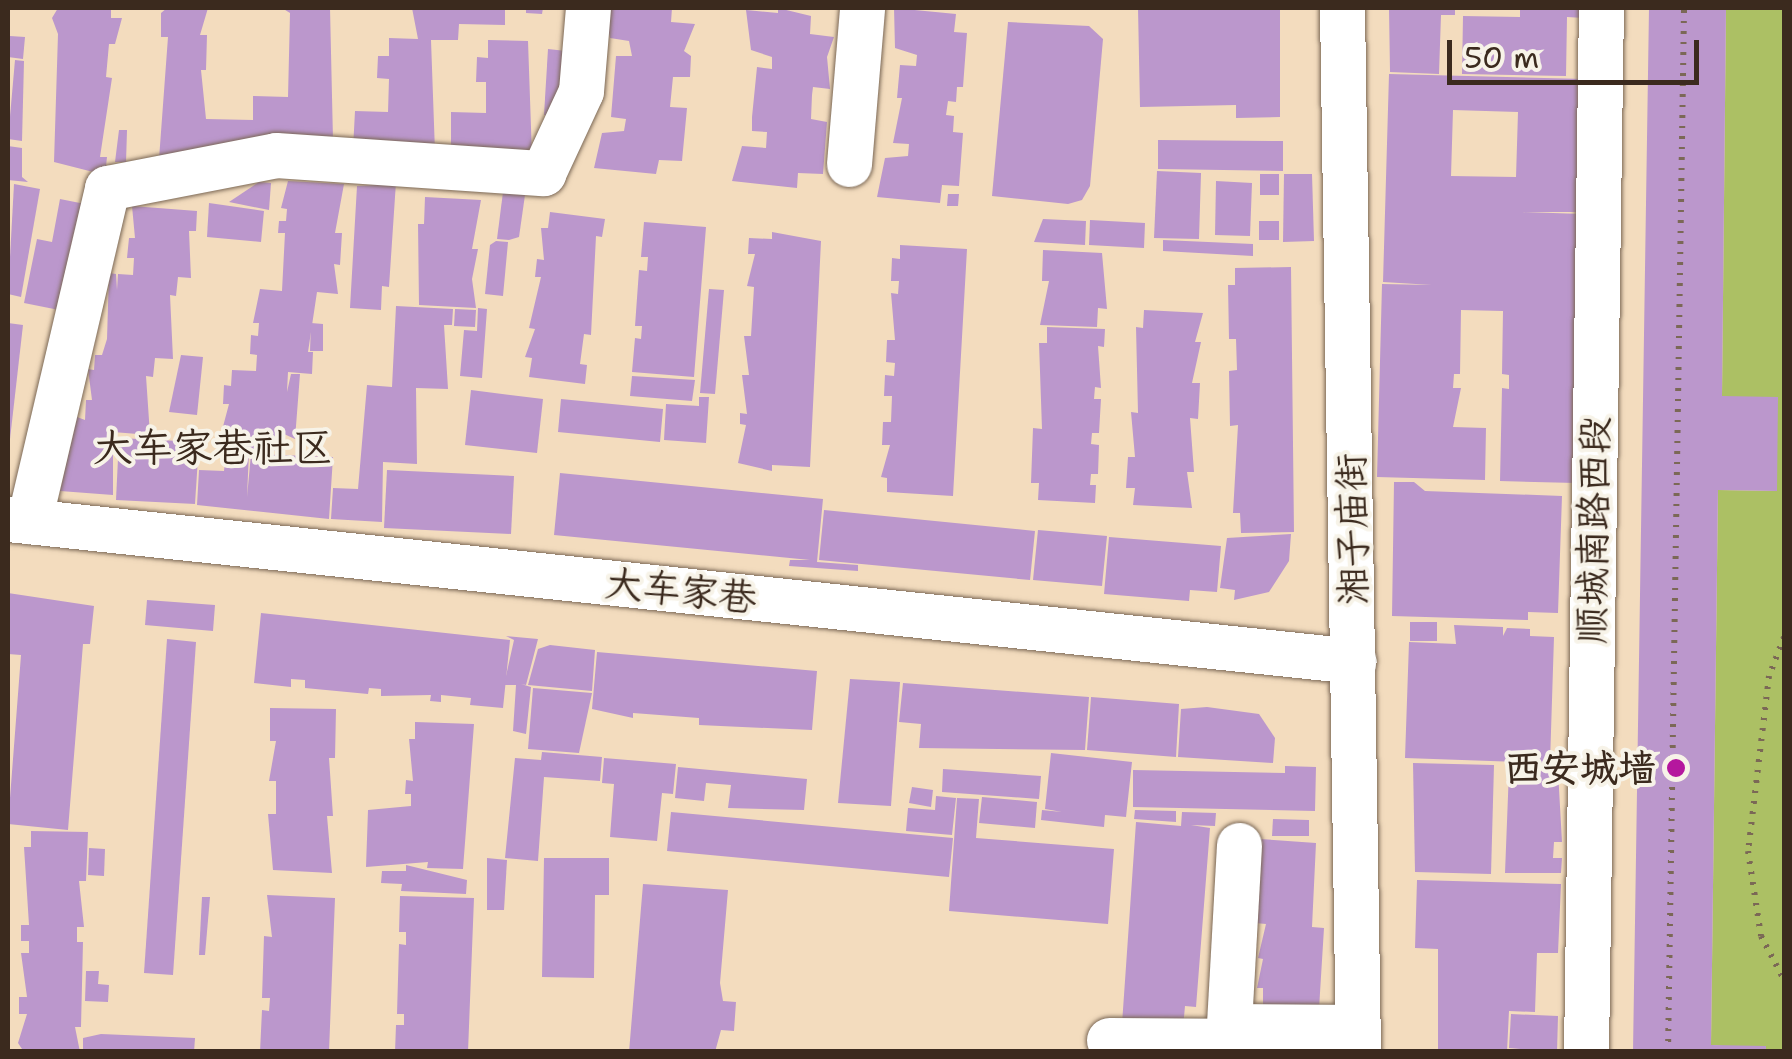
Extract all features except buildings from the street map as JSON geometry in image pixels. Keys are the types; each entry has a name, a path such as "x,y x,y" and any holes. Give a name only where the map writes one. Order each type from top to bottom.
{"street":[{"path":"18,520 107,188 276,155 543,172 581,91 588,8"},
{"path":"849,164 862,8"},
{"name":"湘子庙街","path":"1342,8 1358,1040"},
{"name":"顺城南路西段","path":"1586,1052 1601,8"},
{"name":"大车家巷","path":"18,520 1354,661"},
{"path":"1239,845 1228,1026 1358,1040"},
{"path":"1109,1040 1358,1040"}],"path":[{"path":"1668,1052 1684,8"},
{"path":"1784,637 1770,676 1748,851 1762,936 1784,980"}],"green space":[{"path":"1726,8 1784,8 1784,1051 1711,1045 1718,490 1777,491 1722,396"}],"place":[{"name":"西安城墙","path":"1676,768"}],"district":[{"name":"大车家巷社区","path":"213,447"}]}
